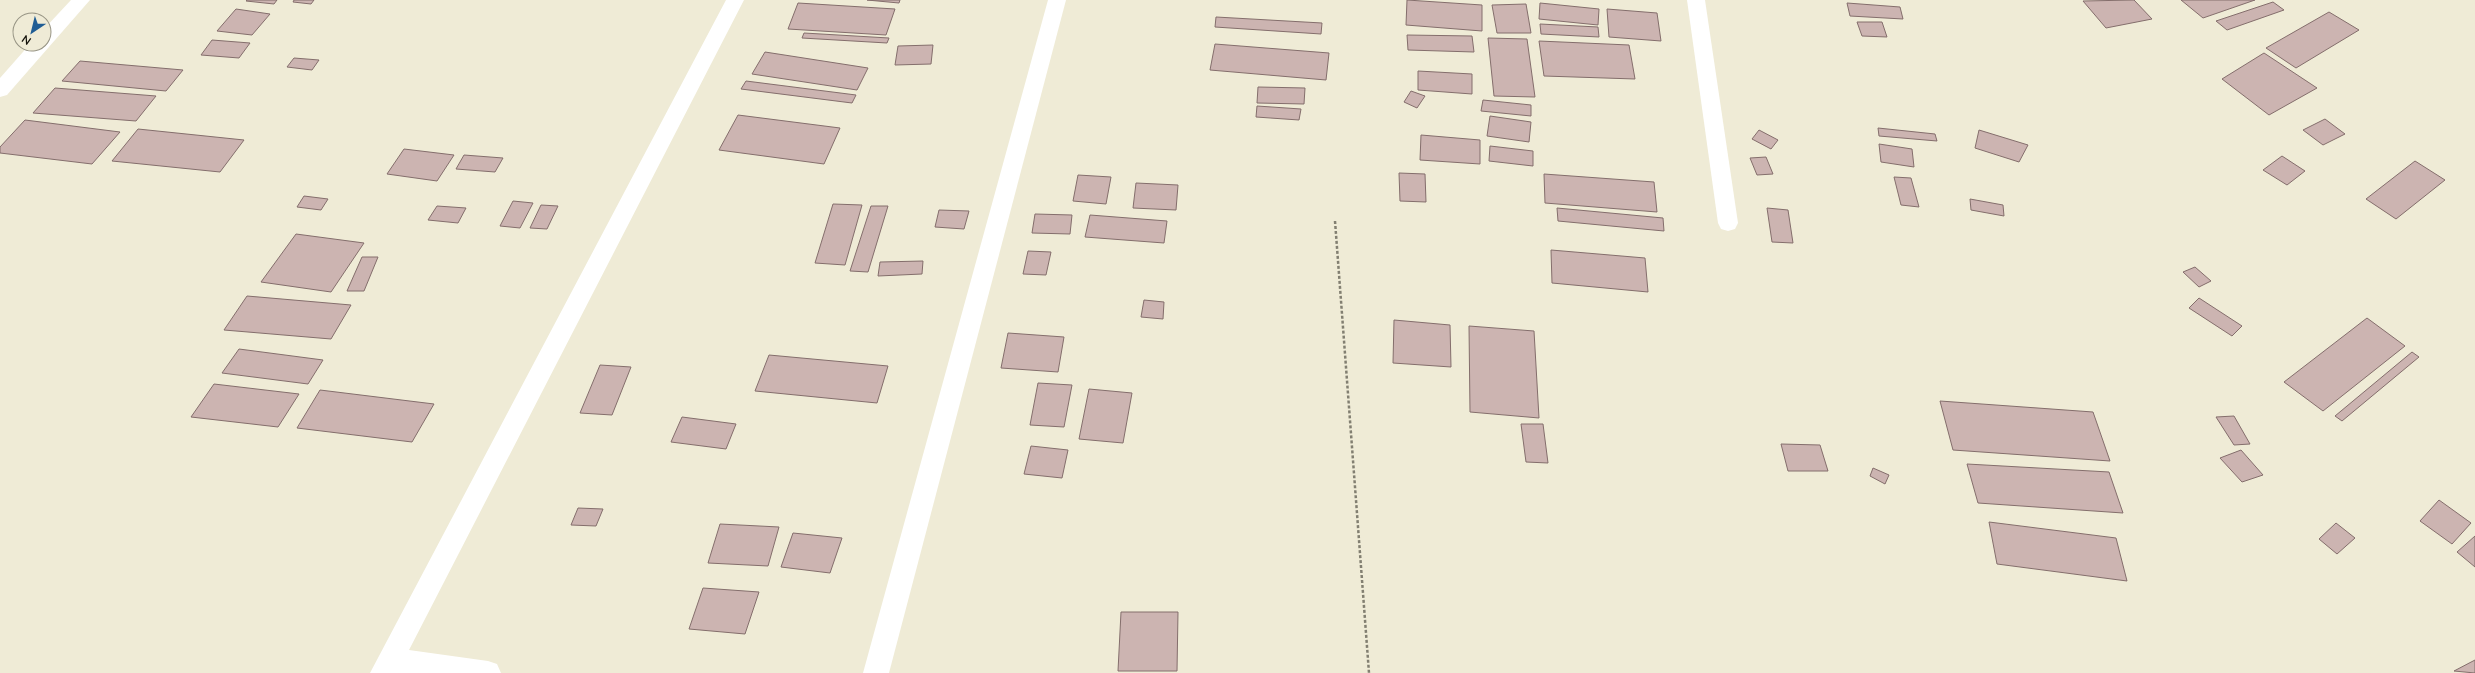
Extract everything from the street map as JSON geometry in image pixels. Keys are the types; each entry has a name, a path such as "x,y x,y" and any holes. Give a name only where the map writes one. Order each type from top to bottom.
{"street":[{"path":"52,32 81,0"},
{"path":"488,673 386,666 735,0"},
{"path":"876,673 1058,0"},
{"path":"1696,0 1728,223"},
{"path":"0,90 34,52"}],"path":[{"path":"1335,220 1369,673"}],"building":[{"path":"277,0 274,4 246,1"},
{"path":"294,0 314,0 311,4 293,2"},
{"path":"867,0 900,0 899,3"},
{"path":"1407,0 1482,5 1482,31 1406,25"},
{"path":"2134,0 2152,19 2106,28 2083,1"},
{"path":"2181,0 2255,0 2203,18"},
{"path":"2273,2 2284,10 2227,30 2216,21"},
{"path":"798,3 895,9 886,35 788,29"},
{"path":"1540,3 1599,9 1598,25 1539,19"},
{"path":"1847,3 1900,7 1903,19 1850,16"},
{"path":"1526,4 1531,33 1497,33 1492,5"},
{"path":"236,9 270,14 252,35 217,31"},
{"path":"1607,9 1657,13 1661,41 1609,37"},
{"path":"2329,12 2359,30 2296,68 2266,48"},
{"path":"1216,17 1322,23 1321,34 1215,27"},
{"path":"1857,22 1882,22 1887,37 1862,36"},
{"path":"1540,24 1598,27 1599,37 1541,34"},
{"path":"804,33 889,38 887,43 802,38"},
{"path":"1407,35 1472,36 1474,52 1408,50"},
{"path":"1488,38 1527,39 1535,97 1494,96"},
{"path":"212,40 250,43 239,58 201,55"},
{"path":"1539,41 1629,45 1635,79 1544,76"},
{"path":"1215,44 1329,53 1326,80 1210,70"},
{"path":"933,45 931,64 895,65 898,46"},
{"path":"765,52 868,68 857,90 752,74"},
{"path":"2264,53 2317,88 2269,115 2222,79"},
{"path":"294,58 319,60 312,70 287,67"},
{"path":"80,61 183,70 166,91 62,81"},
{"path":"1418,71 1472,74 1472,94 1418,90"},
{"path":"746,81 856,95 852,103 741,89"},
{"path":"1258,87 1305,88 1304,104 1257,103"},
{"path":"55,88 156,96 136,121 33,113"},
{"path":"1411,91 1425,96 1417,108 1404,102"},
{"path":"1483,100 1531,105 1531,116 1481,111"},
{"path":"1257,106 1301,109 1299,120 1256,117"},
{"path":"738,115 840,128 824,164 719,150"},
{"path":"1490,116 1531,122 1529,142 1487,136"},
{"path":"2325,119 2345,134 2323,145 2303,130"},
{"path":"25,120 120,132 92,164 0,153 0,147"},
{"path":"1878,128 1935,134 1937,141 1879,136"},
{"path":"138,129 244,140 220,172 112,161"},
{"path":"1759,130 1778,140 1771,149 1752,139"},
{"path":"1979,130 2028,145 2019,162 1975,148"},
{"path":"1421,135 1480,140 1480,164 1420,160"},
{"path":"1879,144 1912,149 1914,167 1881,162"},
{"path":"1490,146 1533,151 1533,166 1489,161"},
{"path":"404,149 454,155 437,181 387,174"},
{"path":"464,155 503,158 495,172 456,169"},
{"path":"2282,156 2305,171 2287,185 2263,170"},
{"path":"1766,157 1773,174 1757,175 1750,158"},
{"path":"2415,161 2445,180 2396,219 2366,199"},
{"path":"1399,173 1425,174 1426,202 1400,201"},
{"path":"1544,174 1654,182 1657,212 1545,203"},
{"path":"1078,175 1111,177 1106,204 1073,201"},
{"path":"1894,177 1911,178 1919,207 1901,205"},
{"path":"1136,183 1178,185 1176,210 1133,208"},
{"path":"304,196 328,199 321,210 297,207"},
{"path":"1970,199 2003,205 2004,216 1971,210"},
{"path":"513,201 533,203 520,228 500,226"},
{"path":"833,204 862,205 845,265 815,263"},
{"path":"541,205 558,206 547,229 530,228"},
{"path":"437,206 466,208 458,223 428,220"},
{"path":"871,206 888,206 868,272 850,271"},
{"path":"1557,208 1663,218 1664,231 1558,221"},
{"path":"1767,208 1788,210 1793,243 1772,242"},
{"path":"939,210 969,211 964,229 935,227"},
{"path":"1035,214 1072,215 1070,234 1032,233"},
{"path":"1090,215 1167,221 1164,243 1085,237"},
{"path":"296,234 364,243 331,292 261,282"},
{"path":"1551,250 1645,258 1648,292 1552,283"},
{"path":"1028,251 1051,252 1046,275 1023,274"},
{"path":"362,257 378,257 364,291 347,291"},
{"path":"923,261 922,274 878,276 880,262"},
{"path":"2195,267 2211,281 2199,287 2183,272"},
{"path":"247,296 351,305 331,339 224,330"},
{"path":"2199,298 2242,326 2232,336 2189,308"},
{"path":"1144,300 1164,302 1163,319 1141,317"},
{"path":"2367,318 2405,346 2323,411 2284,382"},
{"path":"1394,320 1450,325 1451,367 1393,363"},
{"path":"1469,326 1534,331 1539,418 1470,412"},
{"path":"1008,333 1064,337 1058,372 1001,368"},
{"path":"239,349 323,360 308,384 222,373"},
{"path":"2412,352 2419,357 2342,421 2335,416"},
{"path":"769,355 888,366 877,403 755,391"},
{"path":"600,365 631,367 612,415 580,413"},
{"path":"1038,383 1072,385 1064,427 1030,425"},
{"path":"214,384 299,394 278,427 191,417"},
{"path":"1089,389 1132,393 1123,443 1079,439"},
{"path":"320,390 434,404 412,442 297,428"},
{"path":"1940,401 2093,412 2110,461 1953,450"},
{"path":"2234,416 2250,444 2234,445 2216,417"},
{"path":"682,417 736,424 726,449 671,442"},
{"path":"1521,424 1543,424 1548,463 1526,462"},
{"path":"1781,444 1820,445 1828,471 1788,471"},
{"path":"1031,446 1068,450 1062,478 1024,474"},
{"path":"2241,450 2263,475 2242,482 2220,458"},
{"path":"1967,464 2109,472 2123,513 1978,503"},
{"path":"1873,468 1889,475 1885,484 1870,476"},
{"path":"2439,500 2471,523 2452,544 2420,521"},
{"path":"578,508 603,509 596,526 571,525"},
{"path":"1989,522 2116,538 2127,581 1997,564"},
{"path":"2336,523 2355,538 2337,554 2319,539"},
{"path":"720,524 779,527 768,566 708,563"},
{"path":"793,533 842,538 830,573 781,567"},
{"path":"2475,536 2475,567 2457,552"},
{"path":"703,588 759,592 745,634 689,629"},
{"path":"1121,612 1178,612 1177,671 1118,671"},
{"path":"2475,660 2475,673 2454,671"}]}
